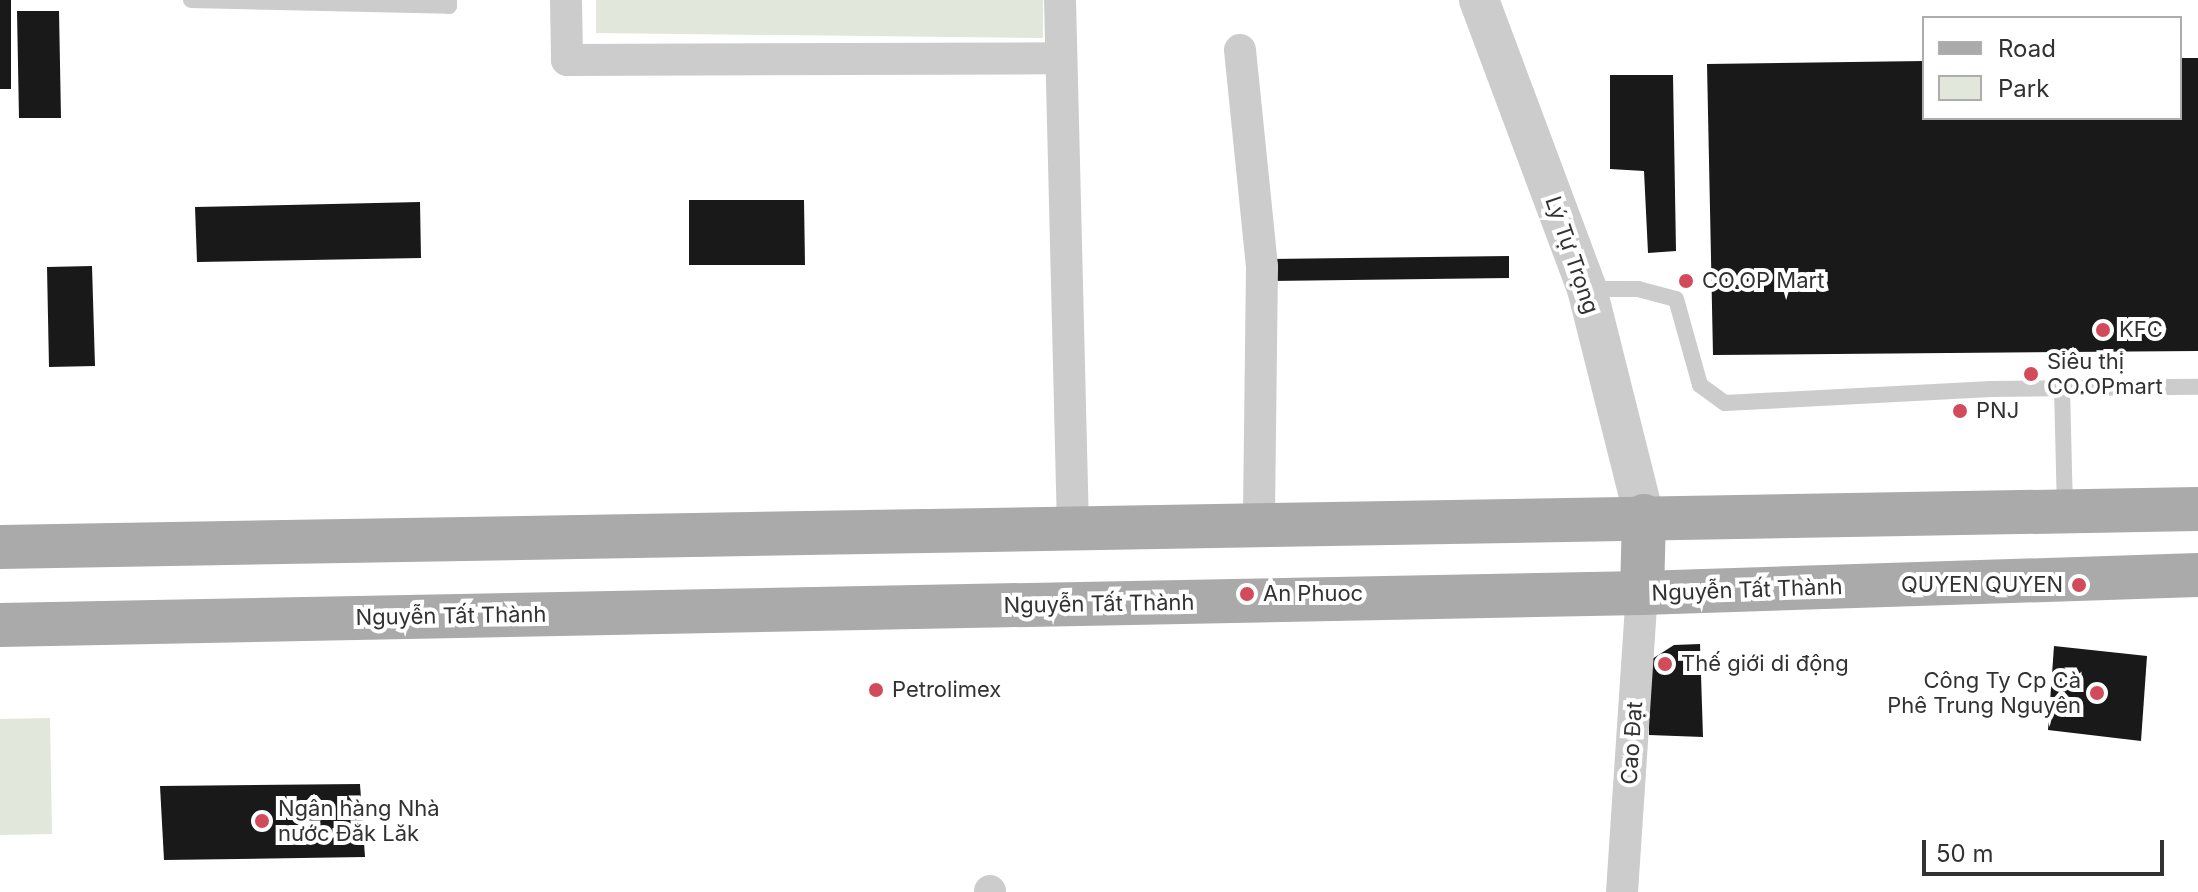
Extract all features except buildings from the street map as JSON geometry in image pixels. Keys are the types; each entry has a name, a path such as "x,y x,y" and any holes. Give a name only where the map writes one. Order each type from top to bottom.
{"main road":[{"path":"0,547 1259,527 1644,516 2198,509"},
{"path":"1642,593 1644,516"},
{"name":"Nguyễn Tất Thành","path":"0,625 1642,593 2198,575"}],"street":[{"path":"566,0 567,60 1061,58"},
{"path":"1060,0 1073,530"},
{"name":"Lý Tự Trọng","path":"1479,0 1587,289 1644,516"},
{"path":"1240,50 1262,267 1259,527"},
{"name":"Cao Đạt","path":"1622,892 1642,593"}],"lane":[{"path":"191,0 449,6 449,0"},
{"path":"1587,289 1638,289 1676,299 1700,385 1725,403 2062,388 2198,387"},
{"path":"2062,388 2065,513"}],"green space":[{"path":"596,0 1043,0 1043,38 596,33"},
{"path":"50,718 52,834 0,835 0,719"}],"place":[{"name":"CO.OP Mart","path":"1686,281"},
{"name":"KFC","path":"2103,330"},
{"name":"Siêu thị CO.OPmart","path":"2031,374"},
{"name":"PNJ","path":"1960,411"},
{"name":"QUYEN QUYEN","path":"2079,585"},
{"name":"An Phuoc","path":"1247,594"},
{"name":"Thế giới di động","path":"1665,664"},
{"name":"Petrolimex","path":"876,690"},
{"name":"Công Ty Cp Cà Phê Trung Nguyên","path":"2097,693"},
{"name":"Ngân hàng Nhà nước Đăk Lăk","path":"262,821"}]}
